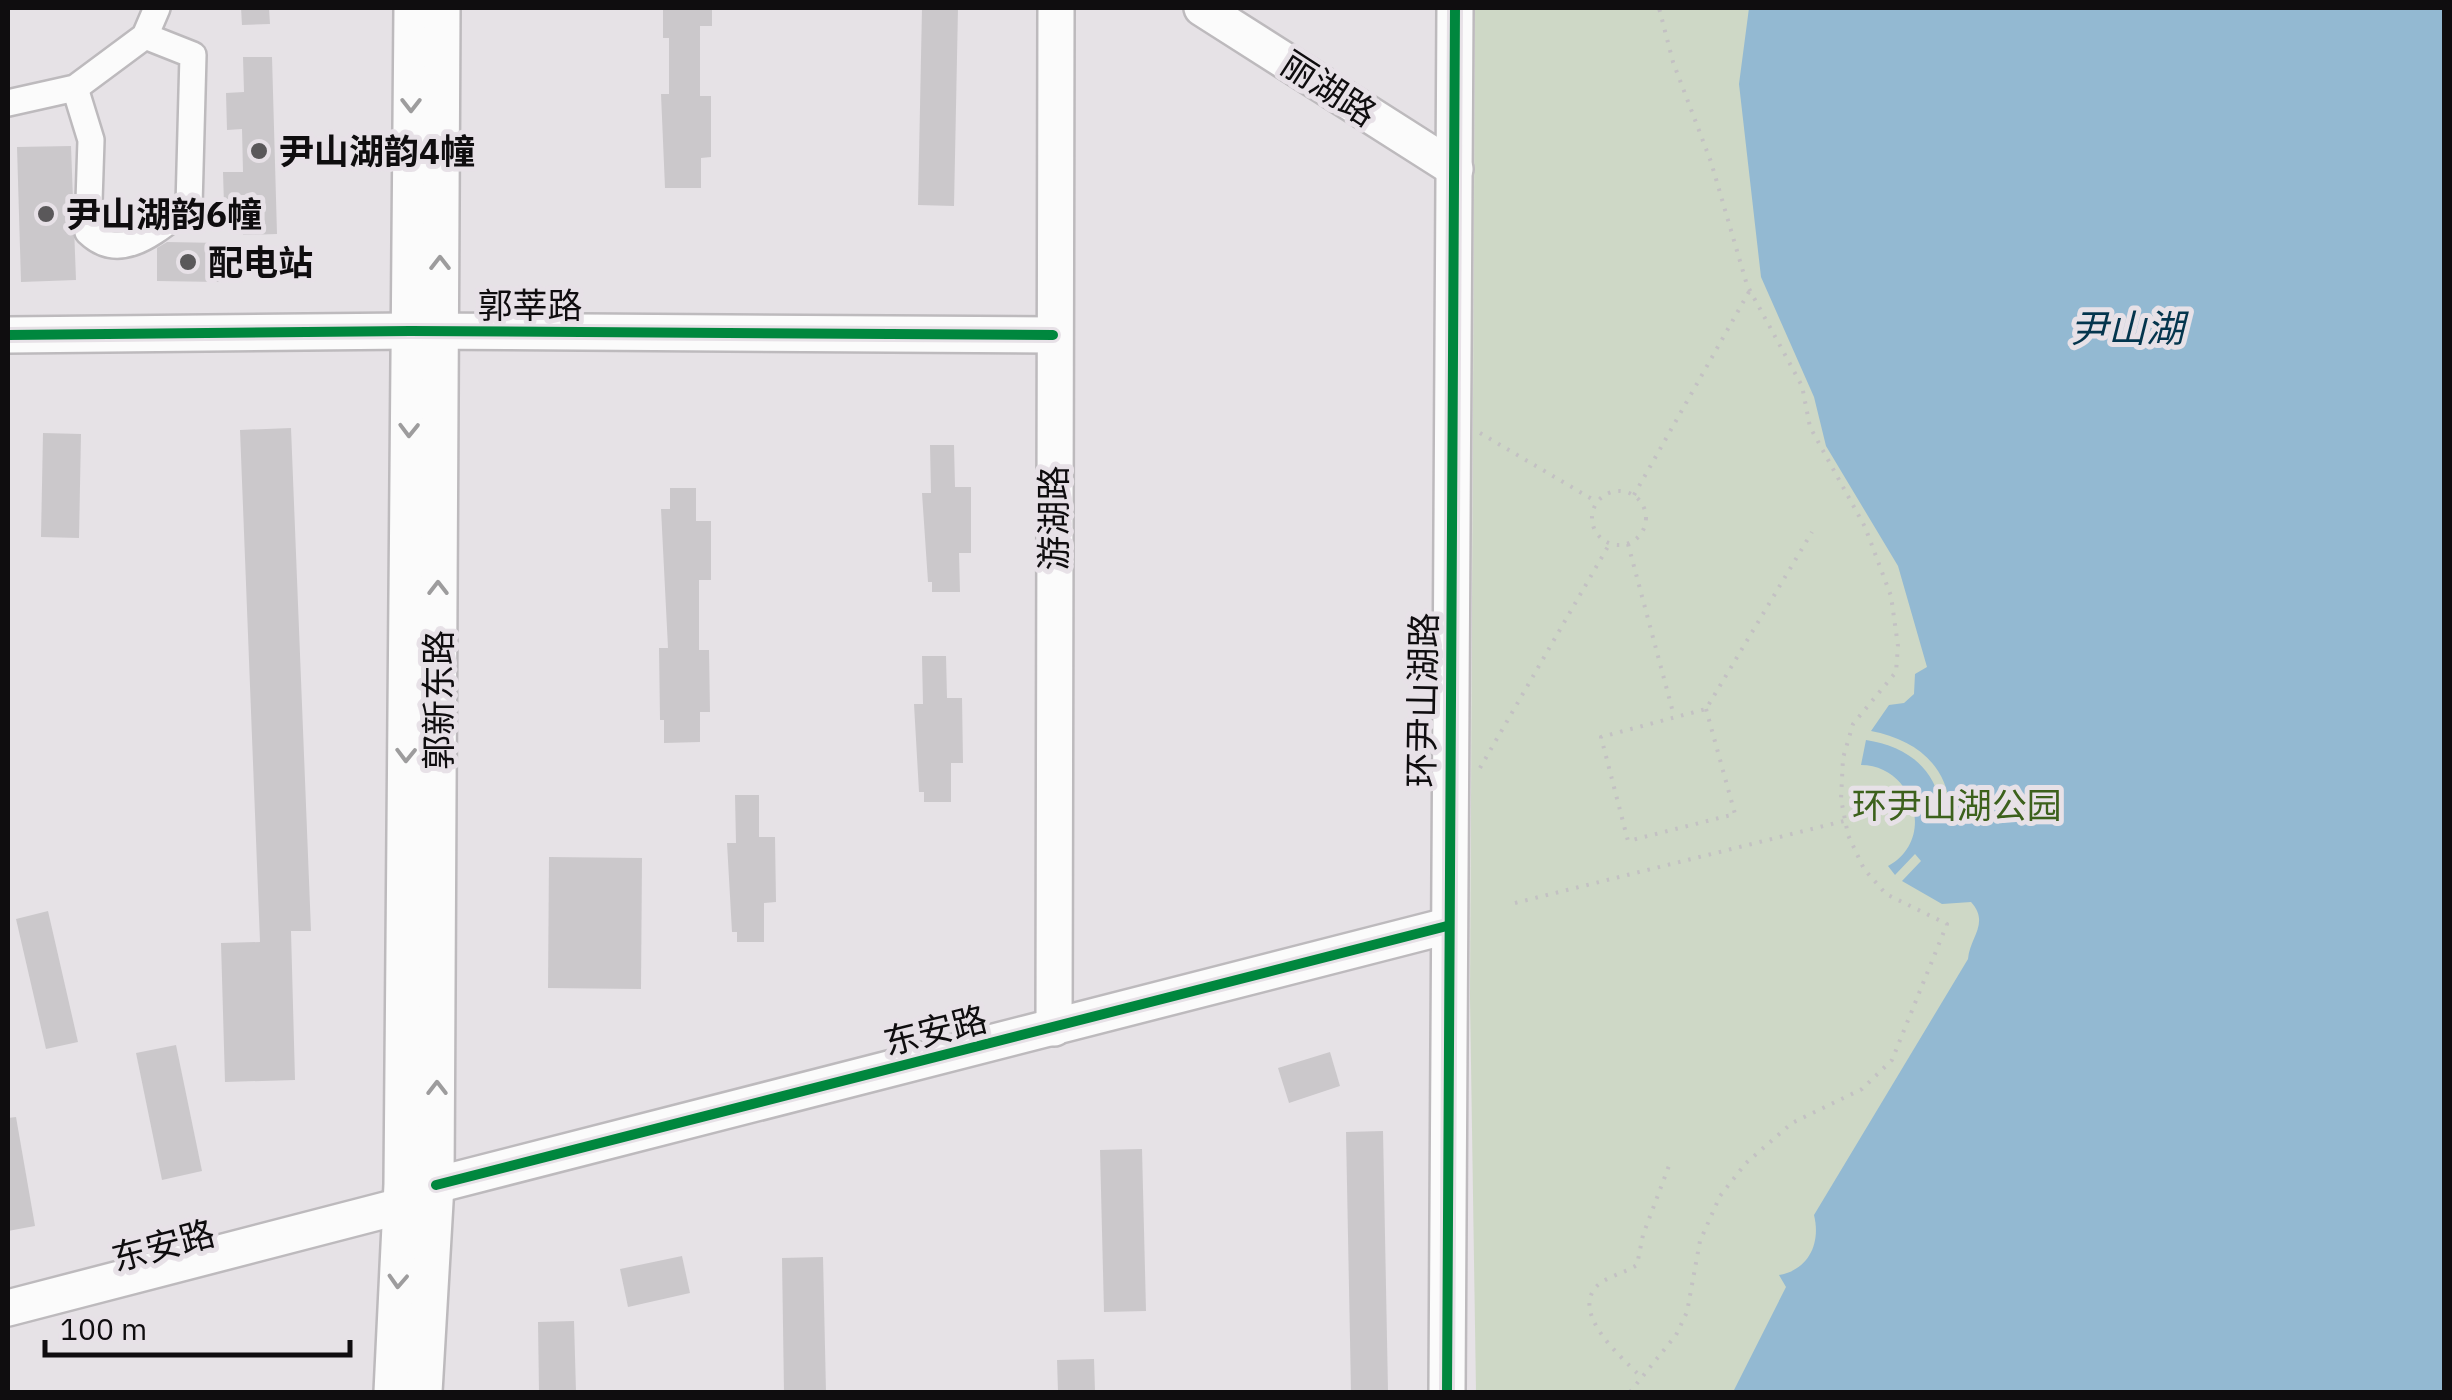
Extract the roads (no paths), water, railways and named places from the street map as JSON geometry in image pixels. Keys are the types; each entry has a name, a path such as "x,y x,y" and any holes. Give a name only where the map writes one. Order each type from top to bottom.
{"street":[{"path":"8,103 75,88 145,36 157,8"},
{"name":"郭新东路","path":"412,8 424,331"},
{"name":"郭新东路","path":"424,1392 413,1192 424,331 442,8"},
{"name":"游湖路","path":"1054,1028 1056,8"},
{"name":"丽湖路","path":"1202,8 1455,169"},
{"name":"环尹山湖路","path":"1448,1392 1447,926 1455,8"},
{"path":"75,88 90,140 88,232 102,244 124,246 146,237 188,206 192,54 145,36"},
{"name":"郭莘路","path":"8,335 424,331 1053,335"},
{"name":"东安路","path":"8,1286 413,1192 1447,926"},
{"name":"郭新东路","path":"392,1392 413,1192"},
{"name":"东安路","path":"8,1308 413,1192"}],"water":[{"name":"尹山湖","path":"1749,8 2444,8 2444,1392 1733,1392 1786,1287 1779,1275 1798,1267 1810,1254 1816,1235 1814,1215 1968,959 1979,923 1971,902 1942,904 1902,881 1921,861 1915,854 1895,875 1888,866 1903,854 1912,839 1913,806 1894,777 1879,768 1861,765 1866,740 1906,753 1933,781 1941,809 1950,809 1942,779 1925,756 1901,740 1871,731 1889,705 1904,703 1914,694 1915,674 1927,667 1898,566 1826,446 1814,397 1761,277 1739,84"}],"place":[{"name":"尹山湖韵4幢","path":"259,151"},
{"name":"尹山湖韵6幢","path":"46,214"},
{"name":"配电站","path":"188,262"}],"park label":[{"name":"环尹山湖公园","path":"1957,805"}]}
